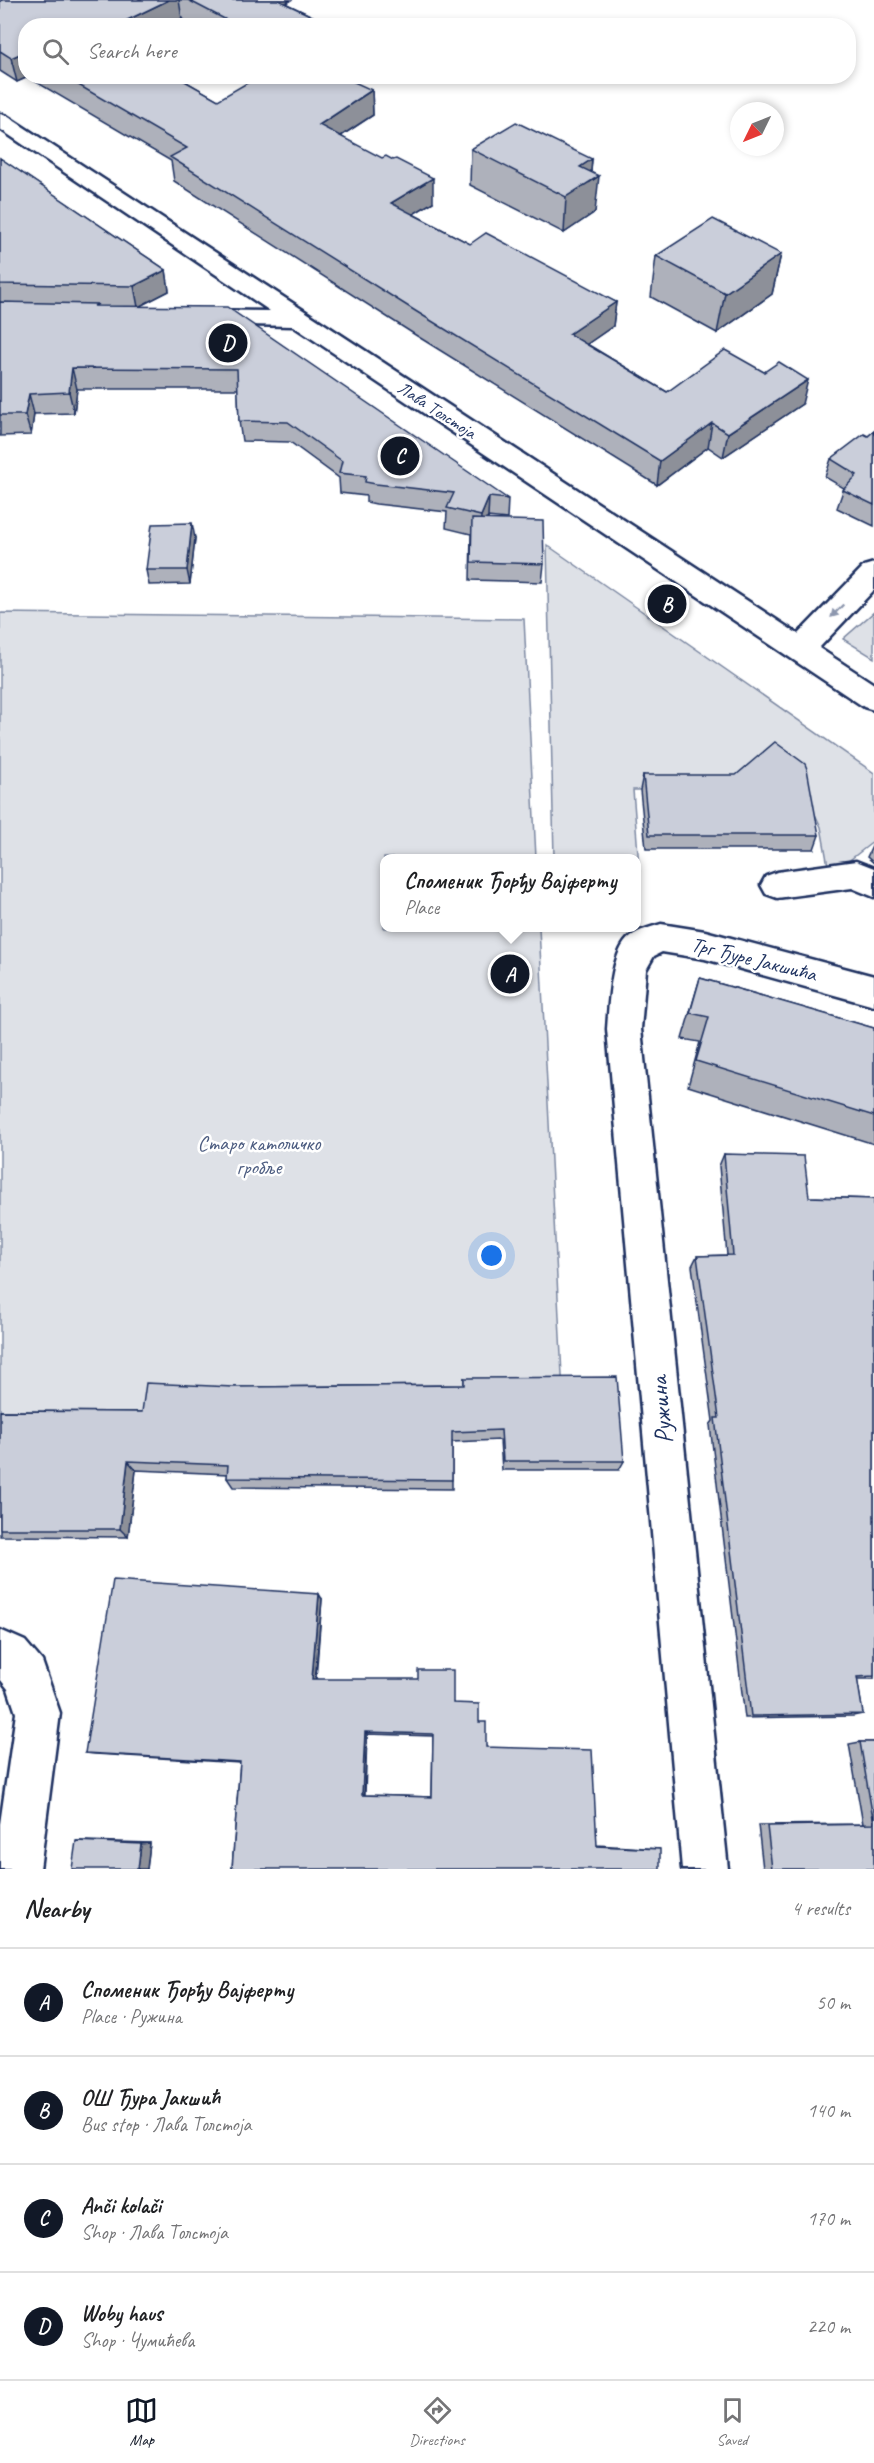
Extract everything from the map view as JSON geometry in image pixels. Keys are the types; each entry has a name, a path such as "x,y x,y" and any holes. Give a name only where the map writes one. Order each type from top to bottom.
{"street":[{"name":"Лава Толстоја","path":"0,120 296,319 534,473 874,699"},
{"path":"178,316 296,319"},
{"path":"800,650 874,573"},
{"path":"777,885 856,874 874,884"},
{"name":"Трг Ђуре Јакшића","path":"637,952 653,940 672,939 705,945 874,991"},
{"name":"Ружина","path":"637,952 629,970 624,1029 705,1869"},
{"path":"0,1652 10,1656 26,1677 38,1713 16,1869"}],"green space":[{"path":"547,545 874,773 874,841 842,866 828,866 821,827 803,789 633,790 638,854 554,854"},
{"path":"874,612 874,658 843,639"},
{"name":"Старо католичко гробље","path":"0,613 524,619 536,854 380,854 380,932 539,932 564,1414 0,1415"}],"building":[{"path":"169,0 132,18 18,18 18,55 11,58 0,51 0,1"},
{"path":"188,0 278,0 316,18 223,18"},
{"path":"77,84 190,84 218,100 245,84 359,84 372,90 319,125 382,158 386,156 393,160 396,159 433,178 391,203 470,244 486,233 616,302 569,334 667,392 725,350 764,372 779,362 808,380 728,433 712,423 660,461 170,157 187,148"},
{"path":"516,122 592,159 580,167 599,176 566,197 471,149"},
{"path":"0,158 166,270 134,286 0,284"},
{"path":"713,219 781,254 725,293 656,256"},
{"path":"0,302 98,304 94,306 227,307 508,499 489,497 481,516 447,508 454,493 376,484 365,482 366,476 339,473 342,461 288,422 239,421 237,369 72,368 69,392 29,394 25,415 0,415"},
{"path":"874,431 874,505 843,490 857,475 831,459 864,434 868,436"},
{"path":"472,519 543,521 544,564 471,562"},
{"path":"192,523 187,570 146,570 152,524"},
{"path":"775,742 805,764 819,835 649,835 643,775 736,775"},
{"path":"700,978 874,1028 874,1116 696,1061 709,1017 690,1013"},
{"path":"724,1154 804,1156 809,1197 874,1199 874,1676 857,1677 863,1714 751,1716 715,1418 719,1418 697,1256 733,1255"},
{"path":"617,1377 624,1461 503,1461 501,1430 452,1432 452,1480 227,1478 228,1465 128,1461 120,1529 0,1529 0,1411 142,1412 146,1383 233,1387 464,1385 464,1378"},
{"path":"113,1580 319,1594 312,1679 418,1679 418,1670 453,1670 453,1703 479,1704 479,1722 486,1722 486,1747 592,1750 597,1846 660,1849 660,1869 232,1869 240,1762 85,1753","holes":["365,1732 433,1734 432,1797 362,1795"]},
{"path":"860,1742 874,1742 874,1824"},
{"path":"874,1824 874,1869 772,1869 767,1826"},
{"path":"76,1841 141,1844 138,1869 72,1869"}],"place":[{"name":"Woby haus","path":"228,343"},
{"name":"Anči kolači","path":"400,456"},
{"name":"ОШ Ђура Јакшић","path":"667,604"},
{"name":"Споменик Ђорђу Вајферту","path":"510,974"}]}
